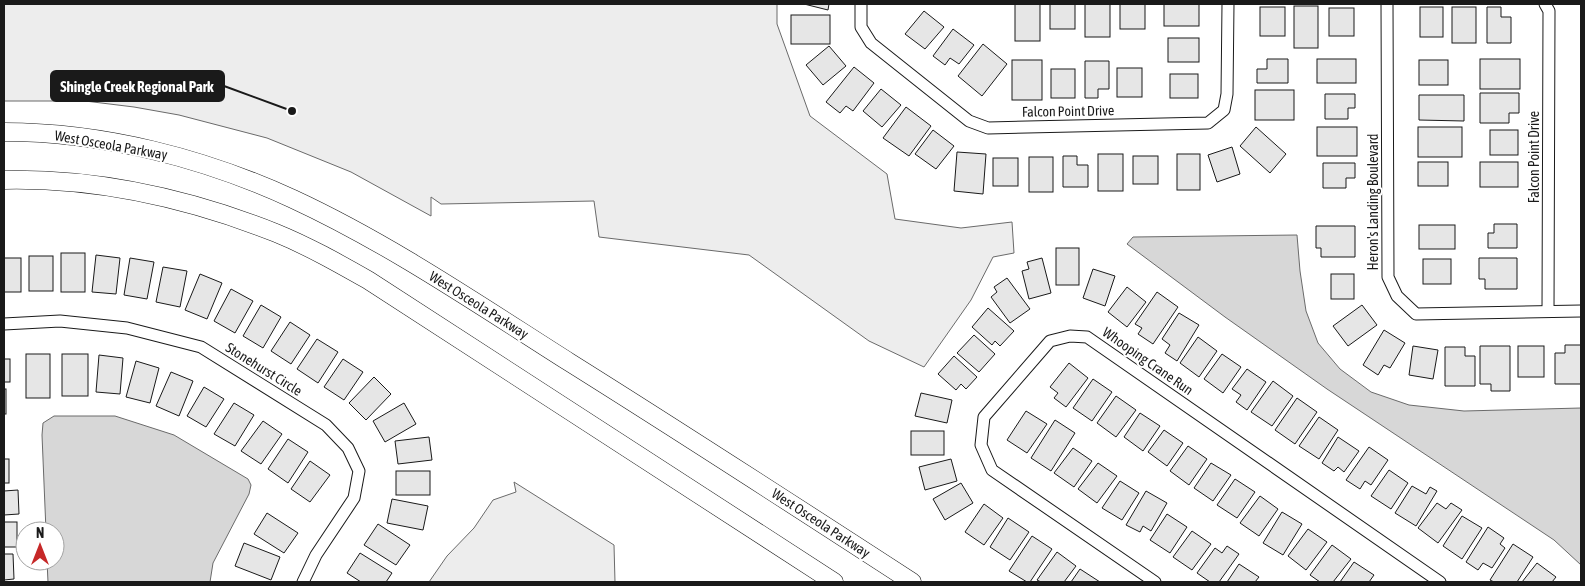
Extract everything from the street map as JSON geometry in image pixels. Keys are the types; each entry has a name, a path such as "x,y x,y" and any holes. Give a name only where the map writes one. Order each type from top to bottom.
{"main road":[{"name":"West Osceola Parkway","path":"4,132 87,138 202,164 292,199 347,226 454,289 675,428 912,582"},
{"path":"4,180 65,182 111,187 163,198 221,213 277,233 324,255 376,286 834,582"}],"street":[{"name":"Falcon Point Drive","path":"861,4 861,27 871,43 969,121 988,128 1208,123 1224,110 1227,94 1228,4"},
{"name":"Heron's Landing Boulevard","path":"1387,4 1388,277 1396,296 1416,314 1581,311"},
{"name":"Falcon Point Drive","path":"1545,4 1550,11 1548,312"},
{"name":"Stonehurst Circle","path":"4,324 60,321 127,328 201,347 326,425 348,448 358,471 354,498 316,555 303,582"},
{"name":"Whooping Crane Run","path":"1154,582 992,470 981,445 984,417 1050,341 1070,336 1087,337 1440,582"}],"shaded area":[{"path":"4,4 777,4 777,24 810,116 887,174 895,219 961,228 1012,222 1014,253 993,257 971,300 924,367 869,341 749,255 599,237 594,201 441,204 431,197 431,216 351,172 267,138 179,115 134,107 85,101 4,101"},
{"path":"1297,235 1306,311 1318,343 1340,369 1371,392 1409,405 1464,411 1581,408 1581,565 1554,540 1327,389 1225,317 1127,244 1133,237"},
{"path":"54,416 115,416 174,435 248,479 251,485 249,494 213,563 210,582 48,582 47,571 65,571 65,521 46,521 43,423"},
{"path":"514,482 614,545 615,582 429,582 447,556 474,528 493,500 516,492"}],"building":[{"path":"804,4 829,4 828,10"},
{"path":"1015,4 1040,4 1040,41 1015,41"},
{"path":"1050,4 1075,4 1075,29 1050,29"},
{"path":"1085,4 1110,4 1110,37 1085,37"},
{"path":"1120,4 1145,4 1145,29 1120,29"},
{"path":"1164,4 1199,4 1199,26 1164,26"},
{"path":"1294,6 1318,6 1318,48 1294,48"},
{"path":"1260,7 1285,7 1285,36 1260,36"},
{"path":"1420,7 1443,7 1443,37 1420,37"},
{"path":"1452,7 1476,7 1476,43 1452,43"},
{"path":"1487,7 1501,7 1501,17 1511,17 1511,43 1487,43"},
{"path":"1329,8 1354,8 1354,36 1329,36"},
{"path":"924,11 944,27 925,49 905,34"},
{"path":"791,15 830,15 830,44 791,44"},
{"path":"953,29 974,45 959,64 950,58 945,65 933,56"},
{"path":"1168,38 1199,38 1199,62 1168,62"},
{"path":"983,44 1007,64 982,96 958,76"},
{"path":"829,46 846,66 823,85 806,65"},
{"path":"1267,59 1288,59 1288,83 1257,83 1257,69 1267,69"},
{"path":"1317,59 1356,59 1356,83 1317,83"},
{"path":"1480,59 1520,59 1520,89 1480,89"},
{"path":"1012,60 1042,60 1042,100 1012,100"},
{"path":"1419,60 1448,60 1448,85 1419,85"},
{"path":"1085,61 1109,61 1109,89 1098,89 1098,98 1085,98"},
{"path":"854,67 874,83 853,111 846,106 840,113 826,102"},
{"path":"1117,68 1142,68 1142,97 1117,97"},
{"path":"1051,69 1075,69 1075,98 1051,98"},
{"path":"1170,74 1198,74 1198,98 1170,98"},
{"path":"881,89 901,105 882,127 863,111"},
{"path":"1255,90 1294,90 1294,120 1255,120"},
{"path":"1480,93 1519,93 1519,113 1509,113 1509,123 1480,123"},
{"path":"1325,94 1355,94 1355,108 1348,108 1348,119 1325,119"},
{"path":"1419,95 1464,95 1464,121 1419,120"},
{"path":"906,107 931,126 909,156 883,138"},
{"path":"1256,127 1286,154 1270,173 1240,146"},
{"path":"1317,127 1357,127 1357,156 1317,156"},
{"path":"1418,127 1462,127 1462,157 1418,157"},
{"path":"933,130 954,146 936,169 915,154"},
{"path":"1490,130 1518,130 1518,155 1490,155"},
{"path":"1232,147 1240,174 1217,182 1208,155"},
{"path":"957,152 986,154 983,194 954,191"},
{"path":"1098,154 1123,154 1123,191 1098,191"},
{"path":"1177,154 1200,154 1200,190 1177,190"},
{"path":"1063,156 1077,156 1077,165 1088,165 1088,187 1063,187"},
{"path":"1133,156 1158,156 1158,184 1133,184"},
{"path":"1029,157 1053,157 1053,192 1029,192"},
{"path":"993,158 1018,158 1018,186 993,186"},
{"path":"1418,162 1448,162 1448,186 1418,186"},
{"path":"1480,162 1518,162 1518,187 1480,187"},
{"path":"1323,163 1355,163 1355,178 1346,178 1346,188 1323,188"},
{"path":"1494,224 1517,224 1517,248 1488,248 1488,233 1494,233"},
{"path":"1419,225 1455,225 1455,249 1419,249"},
{"path":"1316,226 1355,226 1355,257 1321,257 1321,248 1316,248"},
{"path":"1056,248 1079,248 1079,285 1056,285"},
{"path":"61,253 85,253 85,292 61,292"},
{"path":"96,255 120,258 116,294 92,292"},
{"path":"29,256 53,256 53,291 29,291"},
{"path":"4,258 21,258 21,292 4,292"},
{"path":"130,258 154,262 147,299 124,295"},
{"path":"1042,258 1051,293 1029,299 1022,271 1029,269 1027,262"},
{"path":"1479,258 1517,258 1517,289 1485,289 1485,279 1479,279"},
{"path":"1423,259 1451,259 1451,284 1423,284"},
{"path":"163,267 187,271 180,307 156,302"},
{"path":"1093,269 1115,276 1105,306 1083,298"},
{"path":"200,274 222,283 207,319 185,310"},
{"path":"1331,274 1354,274 1354,299 1331,299"},
{"path":"1007,278 1030,309 1010,323 991,297 997,292 994,287"},
{"path":"1127,287 1146,302 1127,327 1108,312"},
{"path":"231,289 253,301 235,333 214,321"},
{"path":"1157,292 1178,307 1153,344 1138,334 1142,328 1135,324"},
{"path":"261,305 281,317 263,348 243,336"},
{"path":"1362,305 1377,325 1348,346 1333,326"},
{"path":"988,308 1014,331 1000,346 995,341 992,345 972,327"},
{"path":"1179,313 1199,325 1177,361 1165,353 1170,345 1162,339"},
{"path":"290,322 310,335 291,364 271,351"},
{"path":"1384,330 1405,343 1390,368 1384,365 1378,375 1363,365"},
{"path":"974,335 995,354 979,372 957,353"},
{"path":"1198,337 1217,351 1199,377 1180,363"},
{"path":"317,339 338,352 318,383 297,369"},
{"path":"1565,345 1581,345 1581,384 1555,384 1555,353 1565,353"},
{"path":"1413,346 1438,350 1433,379 1409,375"},
{"path":"1480,346 1510,346 1510,391 1491,391 1491,384 1480,384"},
{"path":"1518,346 1544,346 1544,377 1518,377"},
{"path":"1445,347 1465,347 1465,356 1475,356 1475,386 1445,386"},
{"path":"26,354 50,354 50,398 26,398"},
{"path":"62,354 88,354 88,396 62,396"},
{"path":"1222,354 1241,367 1223,393 1204,379"},
{"path":"99,355 123,358 120,394 96,392"},
{"path":"954,356 977,377 966,389 961,384 956,390 938,374"},
{"path":"4,359 10,359 10,382 4,382"},
{"path":"343,359 363,372 344,400 324,387"},
{"path":"136,361 159,368 150,403 126,397"},
{"path":"1069,363 1088,378 1066,407 1054,398 1058,393 1050,387"},
{"path":"1247,369 1266,382 1247,410 1236,402 1241,395 1232,389"},
{"path":"171,372 193,381 179,416 156,406"},
{"path":"374,377 391,394 366,420 349,403"},
{"path":"1093,379 1112,392 1092,421 1073,408"},
{"path":"1273,381 1293,396 1272,426 1251,412"},
{"path":"204,387 224,399 206,427 187,416"},
{"path":"4,389 6,389 6,414 4,414"},
{"path":"921,393 952,400 947,423 915,416"},
{"path":"1116,396 1136,410 1116,437 1097,423"},
{"path":"1297,398 1317,412 1295,444 1275,430"},
{"path":"234,403 254,415 235,446 214,434"},
{"path":"404,403 416,424 385,442 373,421"},
{"path":"1026,411 1047,424 1027,453 1007,440"},
{"path":"1140,413 1160,426 1143,451 1124,437"},
{"path":"1319,417 1338,430 1319,459 1299,446"},
{"path":"1055,420 1075,433 1051,471 1031,458"},
{"path":"263,421 282,434 261,464 241,451"},
{"path":"1164,430 1183,443 1167,466 1148,452"},
{"path":"911,431 944,431 944,455 911,455"},
{"path":"429,437 432,460 398,464 395,441"},
{"path":"1338,437 1359,451 1344,472 1338,467 1334,471 1322,463"},
{"path":"288,439 308,452 288,483 268,469"},
{"path":"1188,446 1207,459 1189,485 1170,471"},
{"path":"1369,447 1388,460 1371,485 1365,481 1360,489 1346,480"},
{"path":"1073,448 1092,461 1074,487 1054,473"},
{"path":"4,459 9,459 9,483 4,483"},
{"path":"951,459 957,481 925,490 919,467"},
{"path":"310,461 330,475 310,502 291,489"},
{"path":"1098,463 1117,476 1097,503 1078,489"},
{"path":"1211,463 1231,475 1213,501 1194,488"},
{"path":"1389,470 1408,483 1391,509 1371,496"},
{"path":"396,471 430,471 430,495 396,495"},
{"path":"1235,479 1255,492 1237,518 1217,505"},
{"path":"1120,481 1139,493 1122,520 1102,508"},
{"path":"961,483 973,503 945,520 933,499"},
{"path":"1412,486 1426,494 1430,487 1437,491 1416,526 1395,513"},
{"path":"18,490 19,514 4,515 4,491"},
{"path":"1146,491 1167,503 1151,531 1143,526 1140,532 1126,525"},
{"path":"1260,496 1278,509 1259,536 1240,523"},
{"path":"392,499 428,506 423,530 387,523"},
{"path":"1437,503 1446,509 1451,503 1462,510 1438,543 1418,528"},
{"path":"984,504 1003,518 984,545 965,532"},
{"path":"1282,512 1302,524 1283,555 1263,543"},
{"path":"267,513 298,533 284,553 254,534"},
{"path":"1167,514 1187,527 1170,553 1150,540"},
{"path":"1462,516 1482,528 1462,559 1443,546"},
{"path":"1008,518 1029,532 1010,560 990,547"},
{"path":"4,522 15,522 15,547 4,547"},
{"path":"378,524 410,545 396,565 364,545"},
{"path":"1488,527 1504,538 1500,544 1505,548 1492,568 1483,563 1478,570 1466,562"},
{"path":"1308,529 1327,542 1306,570 1288,556"},
{"path":"1192,531 1211,544 1192,570 1173,557"},
{"path":"1032,536 1052,549 1030,582 1027,582 1009,571"},
{"path":"244,543 280,557 271,580 235,566"},
{"path":"1513,544 1533,557 1517,582 1494,582 1490,580"},
{"path":"1332,545 1351,559 1333,582 1320,582 1310,575"},
{"path":"1227,546 1239,554 1219,582 1210,582 1197,573 1215,548 1222,553"},
{"path":"1057,552 1076,566 1064,582 1041,582 1037,580"},
{"path":"360,553 392,573 386,582 361,582 347,573"},
{"path":"4,554 13,554 14,579 4,580"},
{"path":"1354,562 1374,575 1369,582 1340,582"},
{"path":"1537,563 1556,577 1552,582 1522,582"},
{"path":"1239,564 1259,577 1255,582 1227,582"},
{"path":"1080,569 1100,582 1071,582"}],"place":[{"name":"Shingle Creek Regional Park","path":"292,111"}]}
